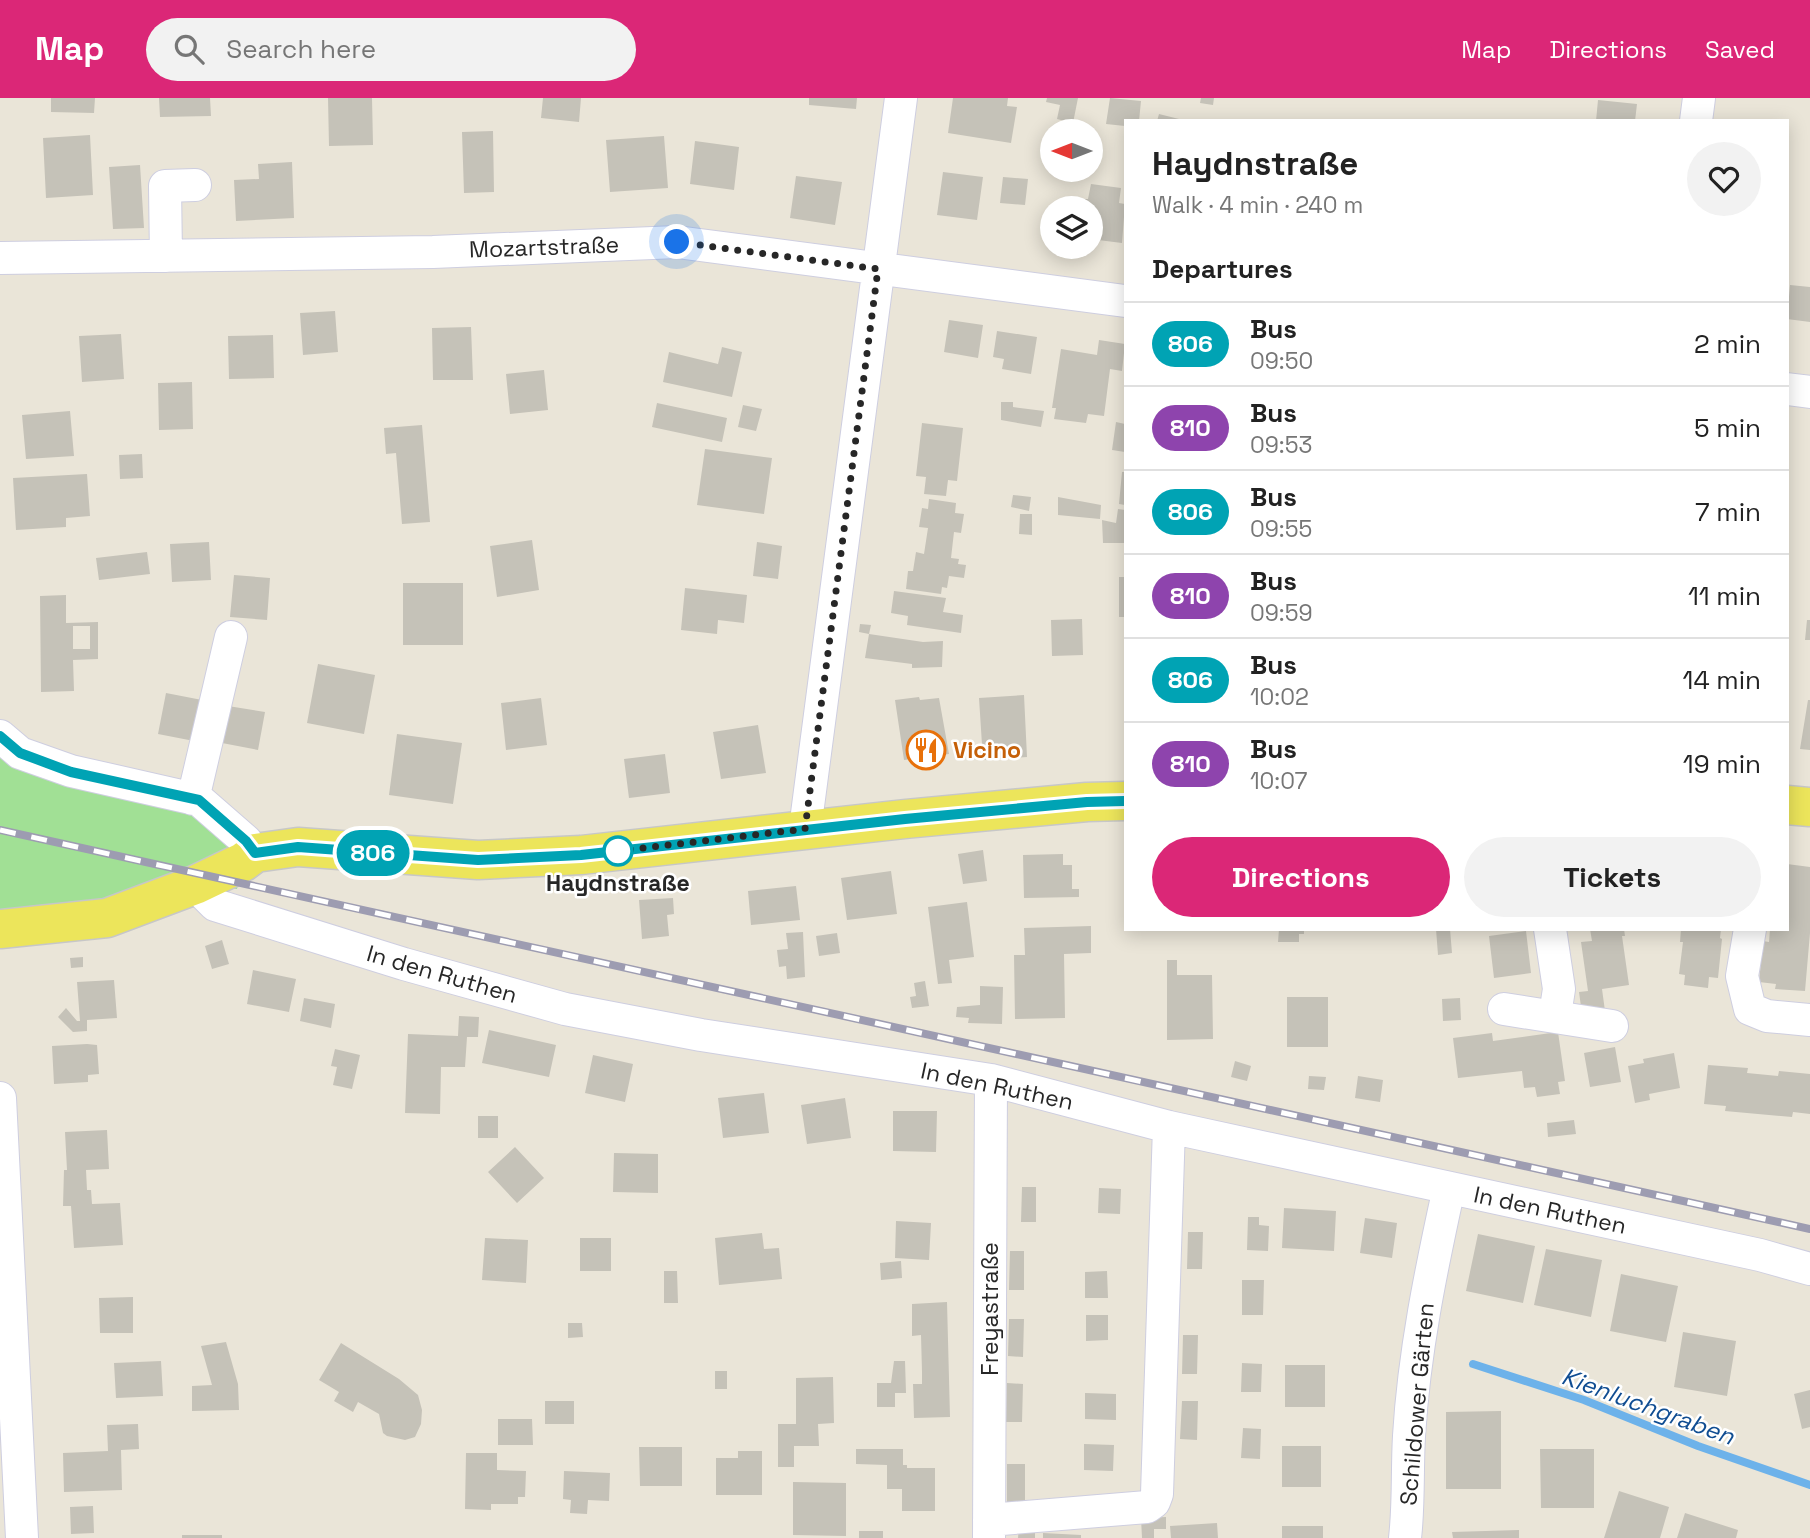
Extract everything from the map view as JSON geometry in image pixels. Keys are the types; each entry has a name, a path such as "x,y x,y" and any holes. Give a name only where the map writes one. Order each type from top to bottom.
{"main road":[{"path":"0,929 107,918 195,885 243,862 255,853 298,847 478,860 581,855 805,829 1087,802 1124,801"},
{"path":"1789,805 1810,807"}],"street":[{"path":"805,829 901,98"},
{"path":"1696,119 1699,98"},
{"path":"166,256 165,186 195,185"},
{"name":"Mozartstraße","path":"0,258 433,252 677,242 1124,300"},
{"path":"1789,389 1810,392"},
{"path":"193,799 231,637"},
{"path":"0,736 20,753 71,772 199,800 246,841 255,853"},
{"name":"In den Ruthen","path":"195,885 215,905 404,964 565,1009 701,1035 991,1080 1169,1127 1760,1255 1810,1269"},
{"path":"1550,931 1559,989 1555,1015"},
{"path":"1750,931 1742,976 1751,1009 1767,1016 1810,1020"},
{"path":"1504,1009 1612,1026"},
{"name":"Freyastraße","path":"989,1529 991,1080"},
{"path":"0,1098 22,1538"},
{"path":"989,1529 1147,1507 1154,1502 1157,1494 1169,1127"},
{"name":"Schildower Gärten","path":"1405,1538 1409,1437 1420,1330 1449,1188"}],"green space":[{"path":"0,754 199,800 246,841 237,889 175,881 76,905 0,911"}],"building":[{"path":"51,98 95,98 94,113 51,112"},
{"path":"159,98 210,98 211,116 160,117"},
{"path":"328,98 372,98 373,145 329,146"},
{"path":"543,98 581,98 579,122 541,118"},
{"path":"809,98 857,98 856,109 809,105"},
{"path":"953,98 1008,98 1007,106 1017,107 1011,143 948,133"},
{"path":"1047,98 1078,98 1074,119 1057,119 1060,105 1046,102"},
{"path":"1110,98 1141,101 1139,119 1124,119 1124,126 1106,124"},
{"path":"1201,98 1214,98 1213,105 1200,103"},
{"path":"1598,100 1637,104 1635,119 1596,119"},
{"path":"1159,114 1179,119 1158,119"},
{"path":"493,131 494,192 464,193 462,132"},
{"path":"90,135 93,195 46,198 43,138"},
{"path":"664,136 668,188 610,192 606,140"},
{"path":"695,141 739,147 734,190 690,184"},
{"path":"292,162 294,218 236,221 234,180 259,179 258,164"},
{"path":"140,165 144,228 113,229 109,167"},
{"path":"943,172 983,177 977,220 937,215"},
{"path":"796,176 842,182 835,225 790,218"},
{"path":"1003,177 1028,179 1025,205 1000,203"},
{"path":"1091,184 1121,188 1119,203 1124,204 1122,243 1103,241 1103,196 1089,196"},
{"path":"1790,285 1810,287 1810,322 1789,319"},
{"path":"335,311 338,352 303,355 300,313"},
{"path":"949,320 983,325 978,358 944,352"},
{"path":"471,327 473,380 433,380 432,328"},
{"path":"997,331 1037,337 1031,374 1002,369 1004,359 993,357"},
{"path":"121,334 124,379 82,382 79,336"},
{"path":"273,335 274,378 229,379 228,336"},
{"path":"1099,340 1124,344 1122,371 1110,369 1104,416 1088,414 1086,423 1054,419 1056,408 1052,408 1061,349 1097,355"},
{"path":"722,347 742,352 732,397 663,382 669,352 718,364"},
{"path":"544,370 548,410 510,414 506,374"},
{"path":"192,382 193,429 159,430 158,383"},
{"path":"1001,402 1013,402 1013,407 1044,411 1041,427 1001,420"},
{"path":"657,403 727,418 722,442 652,427"},
{"path":"743,405 762,409 756,431 738,427"},
{"path":"70,411 74,456 26,459 22,415"},
{"path":"1116,422 1124,424 1124,452 1112,450"},
{"path":"922,423 963,428 957,481 948,480 946,496 924,494 926,477 916,476"},
{"path":"422,425 430,522 402,524 396,453 386,454 384,428"},
{"path":"705,449 772,458 764,514 697,505"},
{"path":"142,454 143,478 120,479 119,455"},
{"path":"1122,472 1124,472 1124,505 1119,504"},
{"path":"87,474 90,516 66,518 66,527 16,530 13,478"},
{"path":"1013,495 1031,497 1029,511 1011,507"},
{"path":"1058,497 1101,505 1100,519 1058,515"},
{"path":"929,499 956,503 955,513 964,514 961,533 954,532 951,558 959,559 958,564 966,565 964,578 949,576 947,588 942,587 941,594 906,589 908,571 913,571 916,552 924,554 928,528 919,527 922,508 928,509"},
{"path":"1118,509 1124,510 1124,543 1103,543 1102,520 1116,523"},
{"path":"1020,514 1032,514 1032,535 1019,534"},
{"path":"532,540 539,590 497,597 490,546"},
{"path":"209,542 211,580 172,582 170,544"},
{"path":"757,542 782,546 778,579 753,576"},
{"path":"147,552 150,574 99,580 96,558"},
{"path":"234,575 270,578 267,620 230,617"},
{"path":"1119,577 1124,577 1124,617 1119,617"},
{"path":"403,583 463,583 463,645 403,645"},
{"path":"685,588 747,595 744,623 718,620 717,634 681,630"},
{"path":"894,591 946,598 943,612 963,615 961,633 907,625 908,616 891,613"},
{"path":"66,595 66,623 98,622 98,659 73,660 74,691 41,692 40,596","holes":["73,626 90,626 90,649 73,649"]},
{"path":"1082,619 1083,655 1052,656 1051,620"},
{"path":"1807,620 1810,620 1810,640 1805,640"},
{"path":"860,624 871,625 869,634 859,632"},
{"path":"869,634 923,642 943,641 942,667 912,668 912,664 865,658"},
{"path":"318,664 375,675 364,734 307,723"},
{"path":"166,693 202,700 194,741 158,734"},
{"path":"1024,695 1027,757 983,760 979,698"},
{"path":"919,697 920,700 939,698 949,754 934,756 935,764 921,766 920,758 904,760 895,700"},
{"path":"541,698 547,745 506,750 501,703"},
{"path":"1810,700 1810,750 1800,749"},
{"path":"228,706 265,712 258,750 222,743"},
{"path":"758,725 766,773 721,779 713,732"},
{"path":"397,734 462,743 453,804 389,795"},
{"path":"665,754 670,793 629,798 624,759"},
{"path":"983,850 987,881 963,884 958,854"},
{"path":"1063,854 1063,865 1072,865 1072,889 1079,889 1079,897 1024,898 1023,855"},
{"path":"1789,864 1810,867 1810,933 1805,991 1775,989 1776,984 1759,982 1763,941 1769,942 1770,931 1789,931"},
{"path":"891,871 897,914 847,920 841,878"},
{"path":"796,886 800,920 751,925 748,891"},
{"path":"673,898 674,914 667,915 669,936 642,939 639,900"},
{"path":"967,902 974,957 949,960 952,983 938,984 928,907"},
{"path":"1091,926 1091,953 1064,954 1065,1018 1015,1019 1014,955 1025,955 1024,928"},
{"path":"1279,931 1304,931 1304,934 1299,934 1299,942 1278,942"},
{"path":"1436,931 1450,931 1452,953 1438,955"},
{"path":"1526,931 1531,973 1494,978 1489,936"},
{"path":"1590,931 1624,931 1625,936 1622,936 1629,985 1602,989 1605,1011 1582,1014 1579,992 1588,991 1581,942 1592,941"},
{"path":"1681,931 1721,931 1718,978 1709,977 1708,988 1684,985 1685,975 1679,974 1683,942 1680,942"},
{"path":"803,932 805,977 787,979 786,966 779,967 777,950 788,949 786,933"},
{"path":"837,933 840,953 819,956 816,936"},
{"path":"222,940 229,964 212,969 205,946"},
{"path":"83,957 83,967 71,968 70,958"},
{"path":"1167,960 1177,960 1177,975 1212,975 1213,1039 1167,1040"},
{"path":"253,970 296,979 289,1012 247,1004"},
{"path":"114,980 117,1018 87,1020 87,1031 73,1032 58,1017 66,1008 80,1021 77,982"},
{"path":"925,981 929,1006 912,1008 910,997 916,996 914,983"},
{"path":"980,986 1003,987 1002,1024 968,1023 969,1018 956,1017 957,1007 980,1005"},
{"path":"1287,997 1328,997 1328,1047 1287,1047"},
{"path":"304,998 335,1004 331,1028 300,1021"},
{"path":"1460,998 1461,1020 1443,1021 1442,999"},
{"path":"459,1016 479,1017 478,1037 467,1037 465,1067 441,1067 440,1114 405,1113 408,1034 458,1036"},
{"path":"489,1030 556,1045 549,1077 482,1063"},
{"path":"1558,1032 1565,1081 1558,1082 1560,1094 1537,1097 1535,1087 1524,1088 1522,1071 1458,1078 1453,1038 1492,1033 1493,1041"},
{"path":"97,1045 99,1074 88,1075 88,1082 54,1084 52,1046"},
{"path":"1615,1047 1621,1082 1590,1087 1584,1053"},
{"path":"335,1049 360,1055 352,1089 333,1085 337,1067 331,1066"},
{"path":"1674,1053 1680,1088 1649,1094 1650,1100 1635,1103 1628,1066 1644,1063 1643,1059"},
{"path":"593,1055 633,1064 625,1102 585,1093"},
{"path":"1235,1061 1251,1066 1247,1081 1231,1077"},
{"path":"1708,1065 1748,1068 1747,1073 1778,1076 1779,1071 1810,1074 1810,1114 1793,1112 1792,1117 1725,1111 1726,1106 1704,1104"},
{"path":"1309,1076 1326,1077 1324,1090 1308,1089"},
{"path":"1358,1076 1383,1080 1380,1102 1355,1098"},
{"path":"764,1093 769,1133 723,1138 718,1098"},
{"path":"845,1098 851,1138 807,1144 801,1105"},
{"path":"893,1111 937,1111 936,1152 893,1151"},
{"path":"478,1116 498,1116 498,1138 478,1138"},
{"path":"1574,1120 1576,1134 1548,1137 1547,1123"},
{"path":"107,1130 109,1169 86,1170 87,1190 91,1190 92,1204 120,1203 123,1245 74,1248 71,1206 63,1206 64,1170 67,1170 65,1132"},
{"path":"515,1147 544,1178 517,1203 488,1172"},
{"path":"614,1153 658,1154 658,1193 613,1192"},
{"path":"1022,1187 1036,1187 1036,1222 1021,1222"},
{"path":"1099,1188 1121,1189 1120,1214 1098,1213"},
{"path":"1284,1208 1336,1211 1334,1251 1282,1248"},
{"path":"1248,1217 1259,1217 1259,1225 1269,1226 1268,1251 1247,1250"},
{"path":"1365,1218 1397,1223 1392,1258 1360,1253"},
{"path":"896,1221 931,1223 929,1260 895,1258"},
{"path":"1188,1232 1203,1232 1202,1269 1187,1269"},
{"path":"762,1233 764,1249 779,1248 782,1279 719,1285 715,1238"},
{"path":"1478,1234 1535,1246 1523,1303 1466,1291"},
{"path":"485,1238 528,1240 526,1283 482,1280"},
{"path":"580,1238 611,1238 611,1271 580,1271"},
{"path":"1546,1249 1602,1260 1591,1317 1534,1305"},
{"path":"1010,1251 1024,1251 1024,1290 1009,1290"},
{"path":"901,1261 902,1278 881,1280 880,1263"},
{"path":"664,1271 677,1271 678,1303 664,1303"},
{"path":"1107,1271 1108,1298 1085,1298 1085,1272"},
{"path":"1621,1274 1678,1286 1666,1342 1610,1331"},
{"path":"1242,1280 1264,1280 1263,1315 1242,1315"},
{"path":"133,1297 133,1333 100,1333 99,1298"},
{"path":"947,1302 950,1417 914,1418 913,1384 922,1384 922,1372 921,1335 912,1336 912,1304"},
{"path":"1086,1315 1108,1315 1108,1340 1086,1341"},
{"path":"1009,1319 1024,1319 1023,1357 1008,1356"},
{"path":"568,1323 582,1323 583,1337 568,1338"},
{"path":"1683,1332 1736,1341 1727,1396 1674,1387"},
{"path":"1183,1335 1198,1335 1197,1374 1182,1374"},
{"path":"226,1342 238,1384 239,1410 192,1411 192,1386 212,1385 201,1346"},
{"path":"341,1343 399,1379 418,1395 422,1410 421,1424 415,1437 405,1440 387,1436 383,1433 379,1414 358,1402 353,1412 334,1401 339,1392 319,1380"},
{"path":"161,1361 163,1396 116,1398 114,1363"},
{"path":"894,1361 905,1361 906,1393 895,1393 895,1407 877,1407 877,1383 891,1383"},
{"path":"1242,1363 1262,1364 1261,1392 1241,1392"},
{"path":"1285,1365 1325,1365 1325,1407 1285,1407"},
{"path":"715,1371 727,1371 727,1389 715,1389"},
{"path":"833,1377 834,1423 818,1424 819,1446 794,1446 794,1467 778,1467 778,1424 796,1424 796,1378"},
{"path":"1007,1383 1023,1384 1022,1422 1006,1422"},
{"path":"1810,1390 1810,1427 1802,1429 1794,1394"},
{"path":"1085,1393 1116,1394 1116,1420 1085,1419"},
{"path":"545,1401 574,1401 574,1424 545,1424"},
{"path":"1182,1401 1198,1401 1197,1440 1180,1439"},
{"path":"1501,1411 1501,1489 1446,1489 1446,1412"},
{"path":"498,1419 532,1419 533,1445 498,1445"},
{"path":"138,1424 139,1449 121,1450 122,1490 64,1492 63,1453 108,1451 107,1425"},
{"path":"1243,1428 1261,1429 1260,1459 1241,1458"},
{"path":"1084,1444 1114,1445 1113,1471 1084,1470"},
{"path":"1282,1446 1321,1446 1321,1487 1282,1487"},
{"path":"639,1447 682,1447 682,1486 640,1486"},
{"path":"856,1449 903,1449 903,1465 907,1465 907,1468 935,1468 935,1511 902,1511 902,1489 887,1489 887,1465 856,1464"},
{"path":"1540,1449 1594,1449 1594,1508 1541,1508"},
{"path":"738,1451 762,1451 762,1495 716,1495 716,1458 738,1458"},
{"path":"466,1453 497,1453 497,1470 526,1471 525,1497 518,1497 518,1504 491,1504 491,1510 465,1509"},
{"path":"1007,1464 1025,1464 1025,1502 1007,1502"},
{"path":"564,1471 610,1473 609,1501 588,1500 587,1514 570,1513 571,1500 563,1499"},
{"path":"793,1482 846,1483 846,1536 793,1535"},
{"path":"1619,1491 1669,1507 1660,1538 1604,1538"},
{"path":"93,1506 94,1533 71,1534 70,1507"},
{"path":"1685,1513 1738,1530 1736,1538 1677,1538"},
{"path":"1166,1517 1166,1529 1154,1529 1154,1538 1142,1538 1141,1518"},
{"path":"1217,1523 1218,1538 1171,1538 1170,1526"},
{"path":"1019,1526 1042,1526 1042,1532 1035,1532 1035,1538 1018,1538"},
{"path":"1282,1526 1323,1526 1323,1538 1282,1538"},
{"path":"1519,1530 1519,1538 1453,1538 1452,1532"},
{"path":"859,1531 883,1531 883,1538 859,1538"},
{"path":"1043,1533 1081,1535 1081,1538 1043,1538"},
{"path":"182,1535 222,1535 222,1538 182,1538"}],"waterway":[{"name":"Kienluchgraben","path":"1473,1364 1584,1400 1698,1446 1810,1485"}],"railway":[{"path":"0,830 1810,1229"}],"bus line":[{"name":"806","path":"0,736 20,753 71,772 199,800 246,841 255,853 298,847 478,860 581,855 905,819 1124,801"}],"place":[{"name":"Vicino","path":"926,750"},
{"name":"Haydnstraße","path":"618,851"}],"route":[{"path":"618,851 805,829 878,269 677,242"}]}
